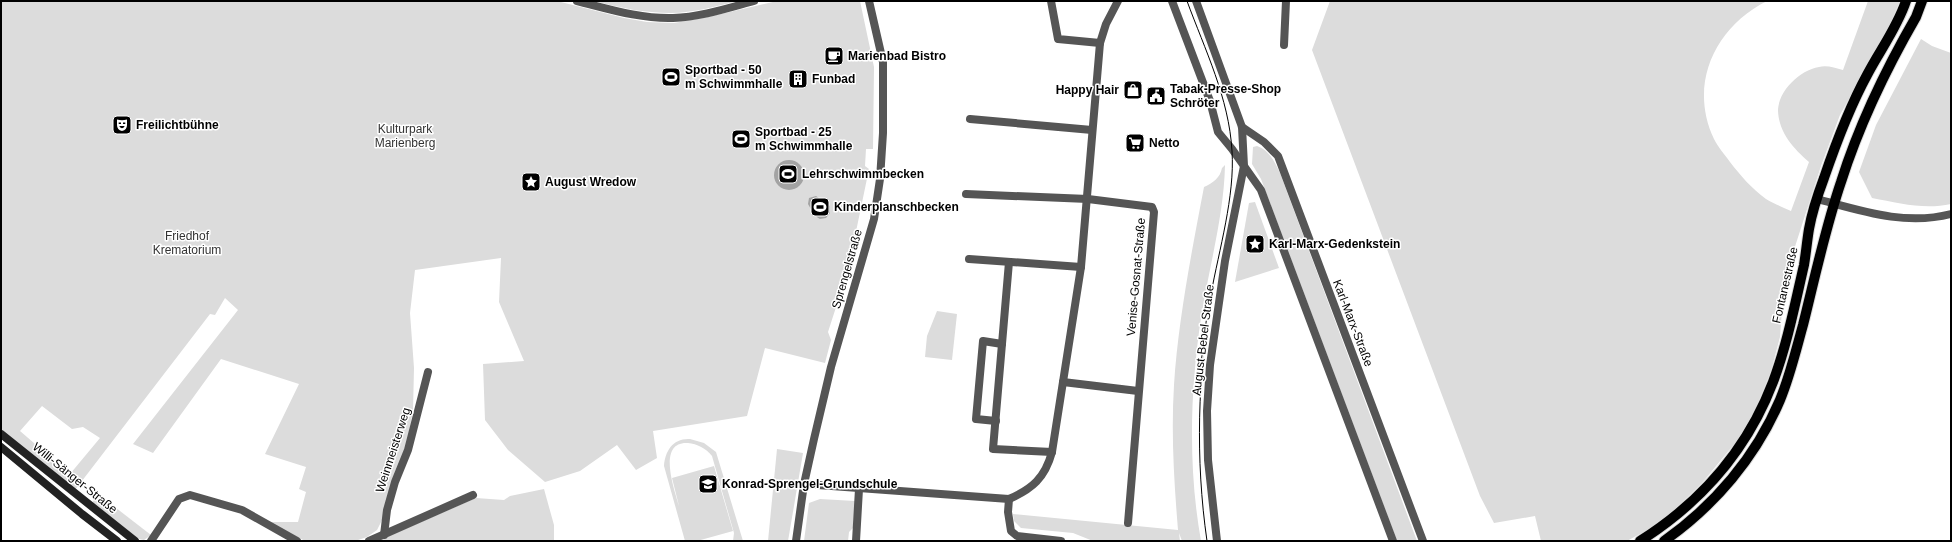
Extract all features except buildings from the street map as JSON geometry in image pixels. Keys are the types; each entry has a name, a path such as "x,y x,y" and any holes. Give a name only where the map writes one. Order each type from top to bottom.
{"main road":[{"name":"Fontanestraße","path":"1640,541 1670,521 1709,485 1731,459 1755,421 1778,369 1806,257 1810,227 1817,199 1839,136 1867,74 1894,29 1906,1"},
{"path":"1664,541 1695,517 1723,489 1754,448 1773,415 1790,372 1834,204 1846,166 1869,108 1916,17 1922,1"},
{"name":"Willi-Sänger-Straße","path":"1,434 135,541"},
{"name":"Willi-Sänger-Straße","path":"2,450 117,541"}],"street":[{"path":"577,1 624,13 648,17 674,18 708,13 754,1"},
{"name":"Sprengelstraße","path":"796,541 804,484 831,367 874,219 880,179 883,133 882,62 869,1"},
{"path":"1051,1 1058,39 1100,43"},
{"path":"804,484 1009,499 1027,491 1046,470 1052,452 1081,268 1100,43 1106,24 1118,1"},
{"path":"1172,1 1210,101 1218,132 1261,190 1393,541"},
{"path":"1196,1 1242,127 1244,166"},
{"path":"1284,45 1286,1"},
{"path":"970,119 1092,130"},
{"name":"Karl-Marx-Straße","path":"1242,127 1264,142 1278,156 1423,541"},
{"name":"August-Bebel-Straße","path":"1216,541 1208,460 1207,411 1210,365 1225,261 1244,166"},
{"name":"Venise-Gosnat-Straße","path":"966,194 1088,199 1152,207 1154,212 1128,523"},
{"path":"1817,199 1877,215 1904,219 1929,219 1951,214"},
{"path":"969,259 1081,268"},
{"path":"1009,262 993,449 1052,452"},
{"path":"996,421 976,419 983,341 1002,344"},
{"name":"Weinmeisterweg","path":"384,535 391,496 408,450 428,372"},
{"path":"1063,382 1138,390"},
{"path":"2,450 10,442"},
{"path":"856,541 859,489"},
{"path":"151,541 179,499 190,495 242,510 297,541"},
{"path":"369,541 474,495"},
{"path":"1009,499 1008,512 1010,531 1017,536 1060,541"}],"green space":[{"path":"1,1 557,1 624,18 647,22 674,23 708,17 777,1 860,1 874,67 873,149 866,149 865,166 869,169 848,270 828,332 831,340 825,363 765,348 747,416 653,431 657,458 636,470 617,445 580,471 545,482 508,450 485,420 483,364 524,361 499,302 501,258 415,270 410,313 414,368 413,411 406,448 383,518 377,530 367,537 355,541 305,541 269,522 298,522 306,492 299,489 306,467 265,454 299,384 221,359 153,453 133,444 238,310 225,298 215,315 210,314 75,490 1,430","holes":["42,406 72,429 83,427 100,438 70,474 20,431"]},
{"path":"594,1 738,1 696,11 671,13 632,10"},
{"path":"1330,1 1767,1 1749,12 1733,26 1721,42 1711,59 1706,78 1704,98 1707,118 1714,139 1730,162 1746,182 1756,191 1769,201 1791,211 1809,162 1788,140 1781,126 1778,111 1782,96 1791,83 1805,72 1812,69 1825,66 1843,70 1868,1 1900,1 1887,31 1840,115 1821,166 1791,259 1783,295 1780,337 1771,371 1756,408 1740,437 1702,483 1673,511 1647,530 1627,541 1541,541 1535,516 1494,523 1480,496 1312,50"},
{"path":"1921,39 1932,46 1951,53 1951,204 1941,206 1902,204 1872,198 1859,172 1876,125"},
{"path":"1257,146 1268,153 1280,173 1417,541 1397,541 1261,179 1252,164 1253,147"},
{"path":"1225,165 1222,203 1197,346 1193,401 1192,458 1201,541 1182,541 1179,533 1180,541 1093,541 1073,533 1021,528 1014,521 1013,514 1178,530 1174,475 1173,421 1174,385 1179,336 1186,286 1204,187 1216,180"},
{"path":"1255,202 1279,268 1235,282 1249,203"},
{"path":"937,311 957,314 952,360 925,357 927,336"},
{"path":"684,439 704,443 716,452 743,541 733,541 734,533 712,456 701,447 688,443 678,445 673,450 670,458 670,468 674,490 679,506 672,478 714,466 733,531 697,541 685,541 664,466 666,455 671,446"},
{"path":"777,449 803,453 788,541 768,541"},
{"path":"544,489 554,525 554,541 377,541 476,498 504,500 510,496"},
{"path":"98,494 151,535 144,540 139,539 92,503"},
{"path":"820,499 855,501 853,528 849,532 848,541 804,541 809,503"}],"shaded area":[{"name":"Lehrschwimmbecken","path":"789,160 800,164 804,175 800,186 789,190 778,186 774,175 778,164"},
{"name":"Kinderplanschbecken","path":"816,196 830,206 830,213 826,218 818,218 808,204 809,198"}],"tram line":[{"path":"1187,1 1221,93 1230,131 1232,151 1229,204 1211,294 1203,356 1201,386 1201,479 1207,541"}],"place":[{"name":"Marienbad Bistro","path":"834,56"},
{"name":"Sportbad - 50 m Schwimmhalle","path":"671,77"},
{"name":"Funbad","path":"798,79"},
{"name":"Happy Hair","path":"1133,90"},
{"name":"Tabak-Presse-Shop Schröter","path":"1156,96"},
{"name":"Freilichtbühne","path":"122,125"},
{"name":"Sportbad - 25 m Schwimmhalle","path":"741,139"},
{"name":"Netto","path":"1135,143"},
{"name":"Lehrschwimmbecken","path":"788,174"},
{"name":"August Wredow","path":"531,182"},
{"name":"Kinderplanschbecken","path":"820,207"},
{"name":"Karl-Marx-Gedenkstein","path":"1255,244"},
{"name":"Konrad-Sprengel-Grundschule","path":"708,484"}],"park label":[{"name":"Kulturpark Marienberg","path":"405,136"},
{"name":"Friedhof Krematorium","path":"187,243"}]}
